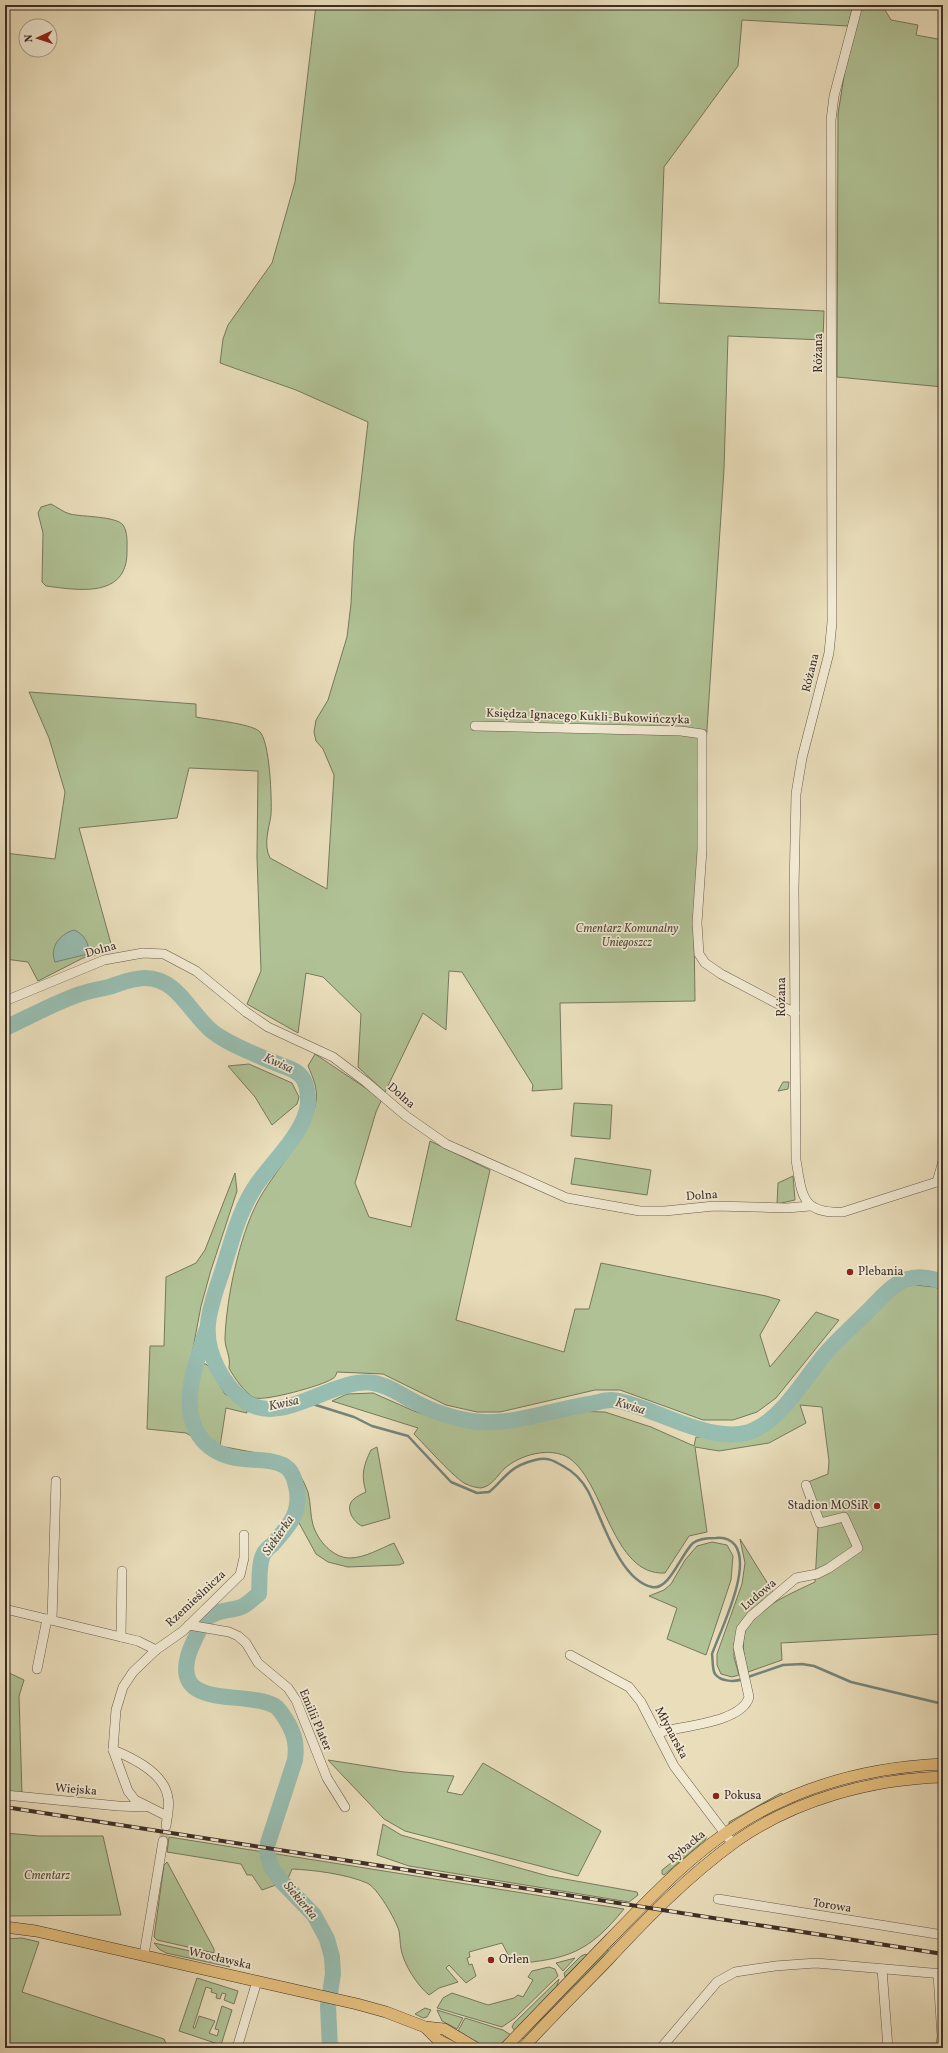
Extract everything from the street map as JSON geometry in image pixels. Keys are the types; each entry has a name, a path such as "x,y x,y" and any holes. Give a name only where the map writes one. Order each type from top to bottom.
{"main road":[{"name":"Rybacka","path":"505,2048 647,1901 685,1866 725,1833 774,1804 822,1785 874,1772 943,1764"},
{"path":"523,2048 653,1912 686,1881 733,1844 754,1830 792,1811 832,1795 894,1782 943,1777"},
{"name":"Wrocławska","path":"5,1927 36,1931 338,1999 386,2012 425,2027 444,2030 476,2048"},
{"name":"Wrocławska","path":"425,2027 438,2040 454,2048"}],"street":[{"name":"Różana","path":"810,1206 802,1191 796,1160 794,834 796,794 802,758 829,653 832,622 831,110 858,5"},
{"name":"Księdza Ignacego Kukli-Bukowińczyka","path":"475,726 681,731 702,734 702,850 697,923 699,954 706,963 721,974 794,1014"},
{"name":"Dolna","path":"5,1001 104,960 143,953 164,954 196,971 246,1012 268,1027 333,1057 366,1082 406,1116 446,1144 567,1198 640,1210 665,1211 714,1206 787,1208 810,1206"},
{"path":"810,1206 818,1211 843,1212 940,1181 943,1161"},
{"path":"37,1669 49,1620 56,1481"},
{"name":"Ludowa","path":"657,1732 711,1722 734,1713 747,1703 749,1697 738,1647 741,1629 750,1616 796,1578 817,1574 829,1568 858,1548 844,1517 820,1523 806,1485"},
{"name":"Rzemieślnicza","path":"167,1816 135,1800 128,1791 114,1750 116,1710 123,1687 133,1672 156,1650 193,1626 240,1575 244,1558 244,1535"},
{"path":"121,1637 122,1571"},
{"path":"5,1609 138,1641 156,1650"},
{"name":"Emilii Plater","path":"193,1626 229,1632 238,1636 246,1643 258,1663 288,1688 296,1700 326,1778 345,1807"},
{"name":"Młynarska","path":"570,1656 629,1687 641,1702 674,1766 733,1844"},
{"path":"114,1750 146,1768 158,1779 169,1798 166,1826"},
{"name":"Wiejska","path":"5,1795 118,1806 146,1806"},
{"path":"144,1955 163,1841"},
{"name":"Torowa","path":"718,1899 943,1935"},
{"path":"661,2048 710,1989 730,1973 775,1966 816,1963 941,1974 942,2037 940,2048"},
{"path":"882,1969 888,2048"},
{"path":"237,2048 257,1981"}],"green space":[{"name":"Cmentarz Komunalny Uniegoszcz","path":"316,5 853,5 848,26 742,20 738,66 664,167 659,303 824,311 823,340 728,336 724,469 694,928 695,1001 560,1003 562,1089 532,1091 533,1085 462,972 449,971 446,1030 423,1013 385,1092 358,1067 361,1014 323,977 306,973 298,1033 247,1004 261,971 257,857 258,771 189,768 177,818 79,828 113,951 83,958 38,981 28,962 5,959 5,853 55,859 65,792 49,738 29,692 196,704 196,717 247,726 259,731 263,736 266,746 270,771 271,815 267,847 270,858 327,889 334,775 323,749 316,741 314,732 316,720 328,700 347,637 351,604 354,542 368,422 296,390 220,363 223,339 228,325 272,263 295,182"},
{"path":"862,5 882,5 891,20 918,25 916,35 943,40 941,60 943,61 943,387 837,377 838,114 845,70"},
{"path":"51,504 70,514 106,518 119,522 123,525 125,528 127,552 125,567 119,578 110,584 98,588 85,589 46,586 42,582 43,533 38,513 41,507"},
{"path":"315,1054 382,1099 376,1112 355,1183 369,1217 411,1227 430,1141 490,1170 456,1320 564,1352 575,1309 589,1309 601,1263 780,1300 760,1335 770,1367 816,1312 839,1320 776,1398 757,1412 733,1420 703,1420 620,1390 595,1390 500,1412 477,1412 446,1405 383,1374 337,1372 333,1379 294,1392 261,1398 251,1396 229,1368 225,1339 231,1288 239,1251 250,1217 263,1192 300,1139 313,1113 316,1101 316,1092 315,1083 308,1066"},
{"path":"249,1064 292,1083 299,1097 297,1104 272,1125 255,1097 228,1066"},
{"path":"783,1082 789,1082 788,1089 778,1091"},
{"path":"574,1103 612,1105 610,1139 571,1136"},
{"path":"575,1158 651,1170 647,1195 571,1184"},
{"path":"235,1173 237,1191 211,1270 201,1306 185,1395 185,1417 193,1437 186,1433 147,1429 150,1346 164,1346 166,1277 196,1263 205,1250"},
{"path":"793,1176 795,1200 777,1204 778,1183"},
{"path":"915,1285 935,1287 943,1291 943,1634 781,1643 782,1660 748,1672 743,1642 745,1632 749,1624 756,1616 775,1602 815,1582 818,1528 803,1484 828,1474 829,1461 822,1407 800,1405 806,1423 769,1443 719,1451 695,1447 707,1532 689,1536 665,1573 647,1570 633,1560 621,1545 592,1487 581,1470 569,1458 561,1454 553,1453 526,1456 510,1464 485,1487 476,1487 468,1485 455,1476 440,1461 414,1434 418,1428 332,1401 347,1394 373,1393 414,1411 439,1419 487,1429 529,1422 567,1411 605,1412 651,1427 694,1446 696,1437 744,1438 767,1430 824,1364 900,1288"},
{"path":"200,1364 206,1364 209,1367 225,1394 245,1405 247,1413 226,1408 220,1446 257,1453 241,1454 224,1452 214,1447 206,1440 200,1431 197,1421 194,1397"},
{"path":"377,1447 390,1518 362,1526 353,1518 350,1506 351,1502 355,1498 366,1492 363,1476 366,1461 371,1450"},
{"path":"291,1462 301,1476 308,1492 315,1531 327,1548 338,1555 356,1558 367,1555 394,1543 404,1563 399,1565 348,1567 328,1562 316,1554 298,1521 301,1504 297,1474"},
{"path":"740,1539 773,1592 734,1643 734,1657 739,1675 732,1677 721,1674 717,1665 717,1654 742,1584 745,1563"},
{"path":"712,1542 727,1545 733,1556 731,1580 706,1655 667,1639 677,1608 649,1596 664,1590 671,1584 685,1560 697,1546"},
{"path":"5,1671 24,1680 19,1696 22,1794 5,1792"},
{"path":"328,1760 404,1772 454,1776 447,1792 462,1795 483,1763 601,1831 578,1876 405,1831 384,1819"},
{"path":"781,1793 784,1795 729,1824 729,1822"},
{"path":"383,1824 401,1835 548,1876 637,1892 638,1895 629,1902 409,1866 377,1855"},
{"name":"Cmentarz","path":"5,1833 39,1836 103,1836 121,1915 5,1916"},
{"path":"706,1836 706,1839 664,1875 662,1874 662,1870"},
{"path":"169,1837 624,1909 611,1924 588,1944 563,1956 513,1964 502,1943 469,1952 470,1957 467,1958 469,1965 472,1964 476,1976 466,1983 449,1965 446,1968 458,1982 439,1988 429,1995 416,1980 405,1962 401,1949 399,1931 390,1912 381,1897 367,1883 350,1877 330,1873 292,1869 287,1881 262,1890 252,1875 247,1875 241,1864 167,1852"},
{"path":"167,1862 214,1949 214,1953 157,1940 154,1937 164,1865"},
{"path":"22,1938 39,1942 22,1992 164,2039 168,2048 5,2048 5,1939"},
{"path":"154,1943 217,1957 230,1967 166,1953 159,1949"},
{"path":"607,1949 609,1952 525,2040 522,2038"},
{"path":"587,1955 565,1977 564,1973 581,1956"},
{"path":"575,1958 563,1971 556,1963"},
{"path":"549,1967 555,1969 558,1976 515,2018 502,2027 437,2008 443,1998 452,1993 488,2005 514,1998 518,1995 523,1997 533,1980 528,1977 532,1971"},
{"path":"197,1978 238,1991 234,2004 224,2000 226,1994 222,1993 220,1999 216,1998 217,1994 211,1992 212,1989 206,1987 193,2028 195,2028 199,2016 215,2021 209,2033 217,2036 219,2030 215,2029 222,2006 232,2010 221,2045 179,2031"},
{"path":"559,1979 556,1989 515,2031 512,2027 514,2023"},
{"path":"425,2008 431,2010 427,2017 423,2018 415,2014"},
{"path":"437,2010 463,2018 457,2029 442,2021"},
{"path":"465,2018 503,2030 511,2035 497,2048 480,2046 458,2031"}],"water":[{"path":"74,930 86,940 89,951 88,954 55,962 53,951 57,942 64,935"}],"waterway":[{"name":"Kwisa","path":"5,1028 80,994 127,981 145,978 156,980 175,990 205,1025 220,1037 291,1069 302,1078 306,1084 308,1095 306,1114 295,1135 251,1193 242,1211 209,1316 209,1346 217,1368 223,1378 238,1395 246,1402 260,1408 276,1409 292,1405 342,1387 359,1383 374,1383 390,1388 435,1411 471,1421 500,1422 515,1420 611,1400 633,1405 677,1422 709,1432 740,1434 754,1430 775,1416 793,1396 830,1348 884,1295 900,1282 918,1277 930,1278 943,1282"},
{"name":"Siekierka","path":"206,1331 194,1369 190,1393 191,1416 199,1435 205,1443 223,1455 241,1459 272,1461 283,1465 291,1473 297,1491 297,1507 292,1520 284,1532 266,1551 261,1559 259,1594 243,1606 218,1612 210,1616 204,1622 190,1650 186,1670 190,1683 199,1690 213,1695 262,1701 279,1709 288,1723 296,1745 295,1760 268,1843"},
{"path":"303,1401 354,1417 372,1426 408,1436 451,1482 477,1493 489,1492 511,1471 525,1463 543,1459 556,1462 567,1468 586,1487 613,1546 621,1561 630,1573 640,1582 652,1587 658,1587 669,1578 688,1548 693,1543 704,1539 719,1538 724,1538 731,1541 735,1545 739,1555 740,1568 738,1583 728,1615 712,1654 713,1670 718,1677 724,1680 736,1681 743,1679"},
{"path":"748,1677 783,1665 802,1664 814,1666 851,1682 943,1704"},
{"name":"Siekierka","path":"267,1852 271,1867 282,1882 314,1915 327,1939 332,1957 333,1974 328,2006 330,2048"}],"tunnel":[{"path":"163,1841 166,1826"}],"railway":[{"path":"5,1807 943,1954"}],"place":[{"name":"Plebania","path":"850,1272"},
{"name":"Stadion MOSiR","path":"877,1506"},
{"name":"Pokusa","path":"716,1796"},
{"name":"Orlen","path":"491,1960"}]}
